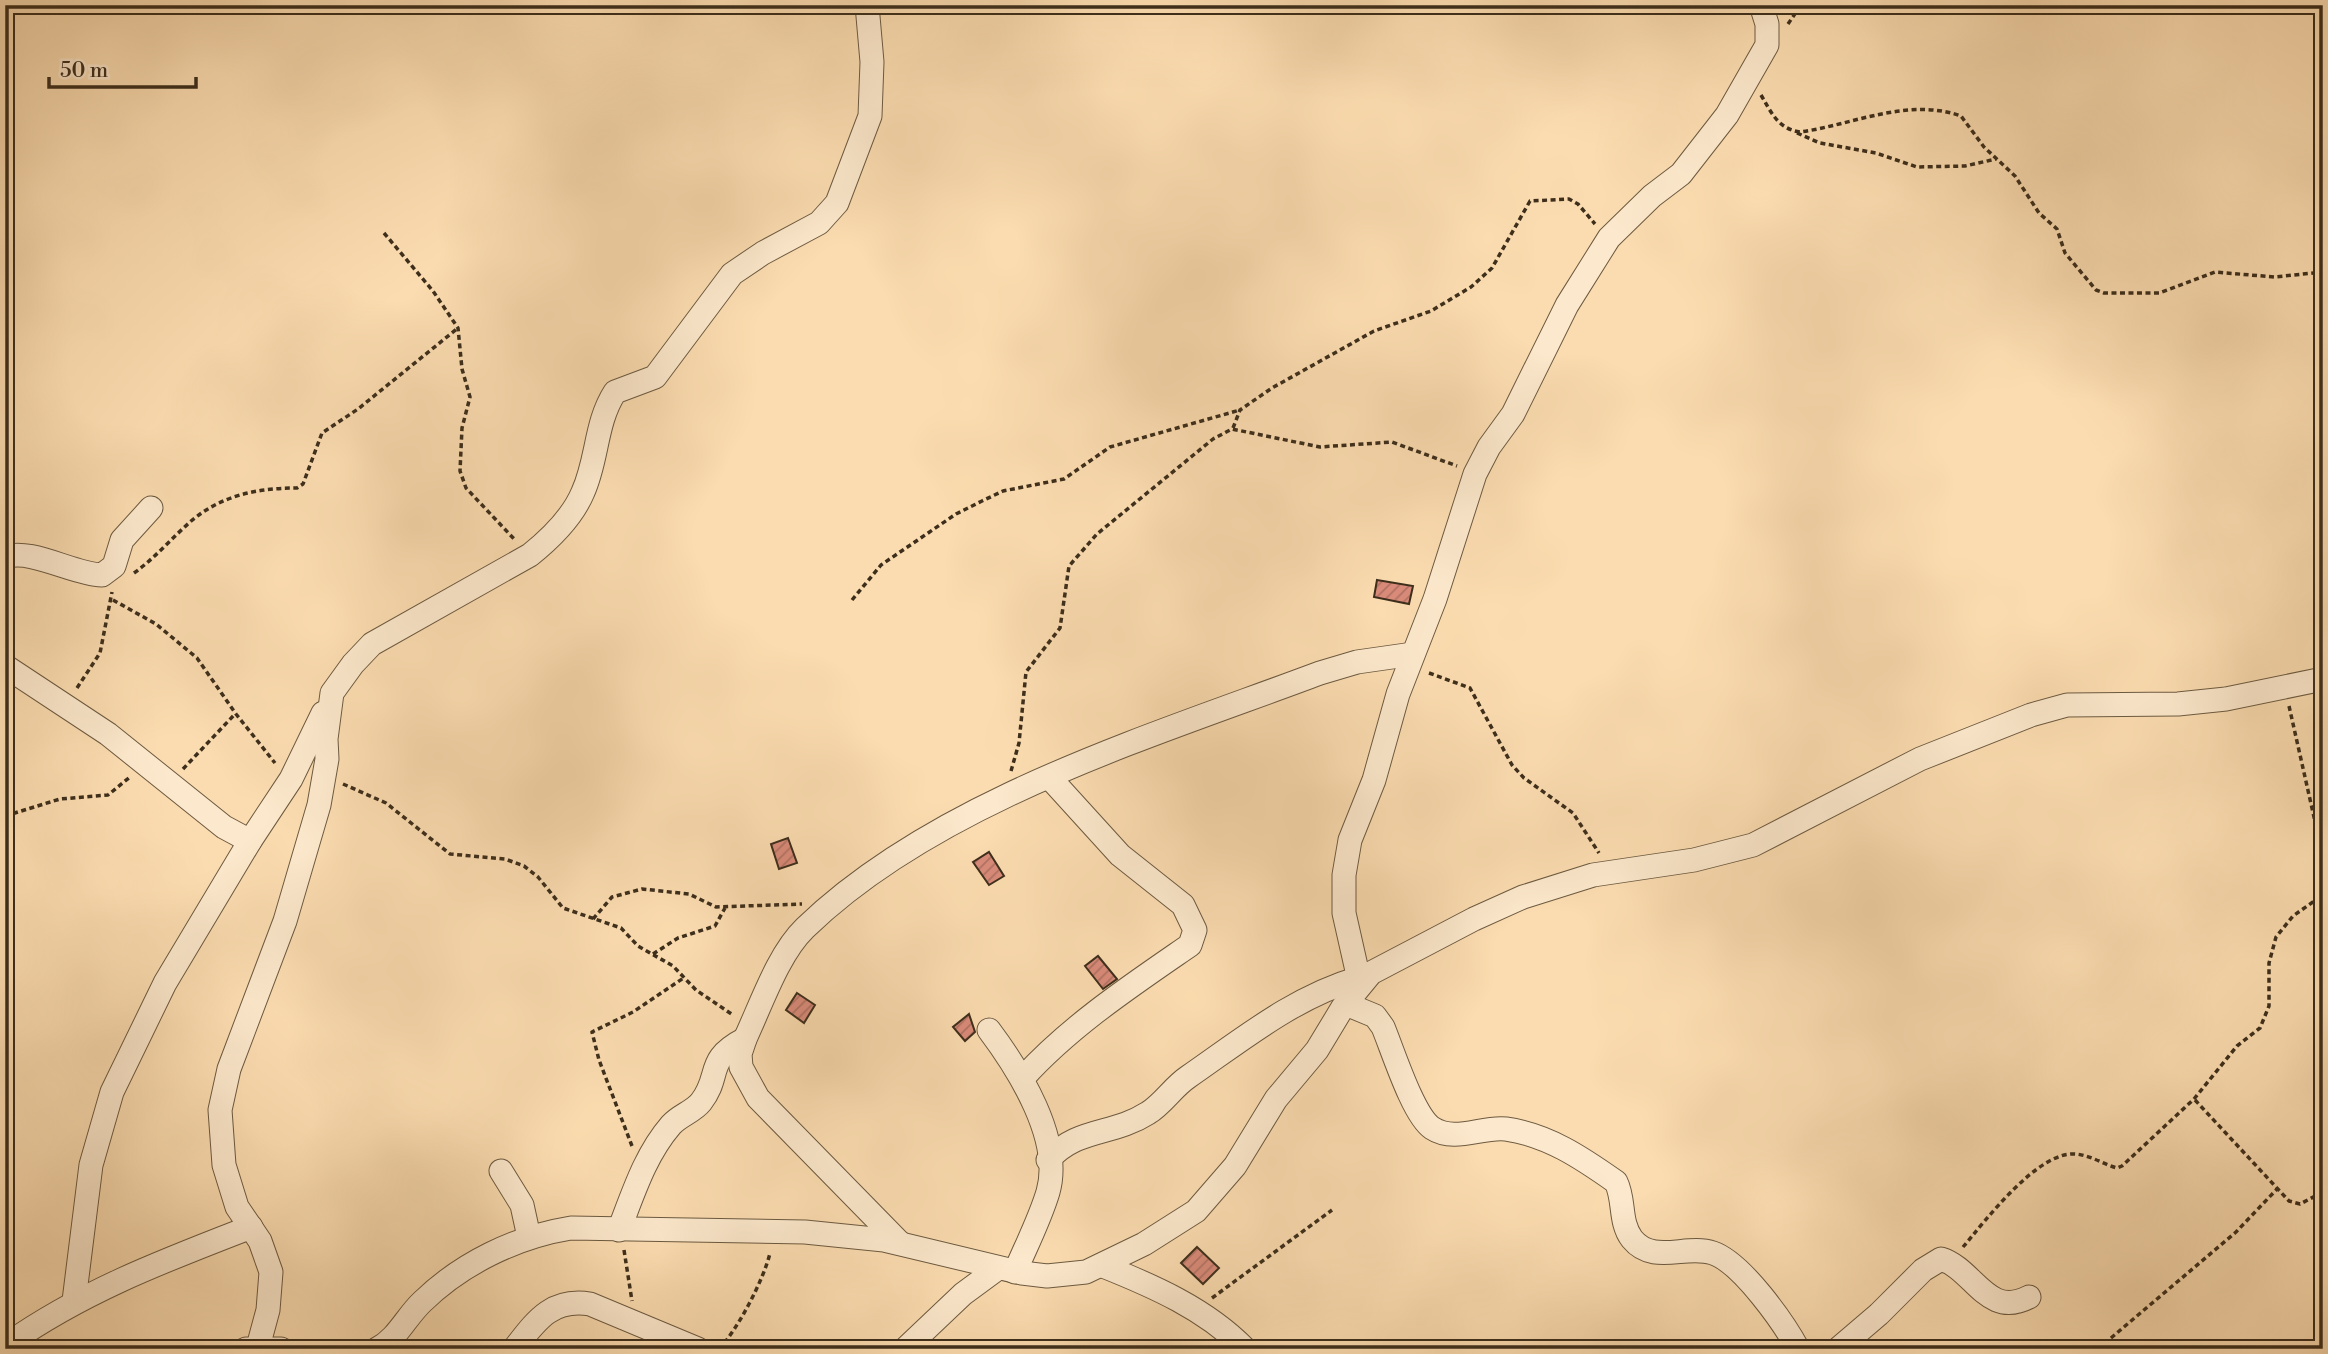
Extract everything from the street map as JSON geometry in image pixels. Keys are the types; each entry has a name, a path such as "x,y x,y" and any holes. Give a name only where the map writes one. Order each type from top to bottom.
{"street":[{"path":"74,1301 91,1165 112,1092 164,983 289,781 332,693 372,644 530,555 546,542 583,494 602,417 615,392 655,377 708,301 732,274 762,253 820,223 837,203 870,116 872,62 867,5"},
{"path":"377,1349 392,1338 421,1303 464,1269 529,1237 571,1228 775,1231 900,1243 1006,1270 1066,1275 1103,1266 1196,1211 1235,1166 1276,1099 1317,1050 1359,981 1344,913 1344,875 1350,841 1374,780 1411,658 1435,599 1475,474 1489,447 1514,414 1567,305 1609,238 1652,196 1681,174 1722,123 1767,45 1767,24 1761,5"},
{"path":"5,556 12,554 30,557 96,575 118,575 122,540 151,508"},
{"path":"900,1243 758,1098 741,1067 743,1040 786,951 805,928 904,852 970,812 1320,673 1357,662 1411,658"},
{"path":"5,666 65,704 148,765 224,827 250,841"},
{"path":"1048,1160 1066,1142 1120,1127 1151,1111 1188,1077 1289,1007 1359,981 1523,897 1593,875 1694,860 1753,845 1920,759 2043,711 2067,705 2102,703 2178,704 2323,679"},
{"path":"281,1349 252,1348 268,1310 271,1272 260,1241 237,1207 224,1166 220,1110 229,1069 285,921 325,777 332,693"},
{"path":"1023,1078 1039,1060 1097,1012 1190,945 1195,930 1183,905 1121,855 1050,778"},
{"path":"1346,1004 1375,1016 1383,1027 1419,1112 1431,1127 1445,1133 1502,1129 1529,1134 1568,1150 1616,1182 1626,1228 1632,1239 1655,1253 1700,1250 1726,1259 1788,1330 1798,1349"},
{"path":"905,1349 963,1294 1006,1270 1048,1190 1048,1160 1037,1106 1023,1078 989,1030"},
{"path":"623,1230 641,1171 669,1127 702,1101 723,1052 743,1040"},
{"path":"501,1171 522,1205 529,1237"},
{"path":"5,1346 74,1301 138,1270 251,1227"},
{"path":"1839,1348 1933,1261 1951,1262 1981,1290 2005,1304 2017,1303 2029,1297"},
{"path":"1103,1266 1142,1282 1196,1311 1245,1349"},
{"path":"514,1349 534,1322 550,1308 563,1303 590,1304 698,1349"}],"path":[{"path":"1748,79 1778,122 1819,143 1876,153 1917,167 1965,166 1996,159"},
{"path":"1792,131 1814,130 1899,111 1953,113 1967,121 1996,159 2015,176 2039,213 2057,229 2064,253 2096,290 2104,293 2160,293 2215,272 2274,277 2323,272"},
{"path":"852,600 881,565 956,514 982,500 1003,491 1064,479 1110,447 1240,410 1374,331 1431,311 1471,286 1492,268 1530,201 1569,199 1578,204 1609,238"},
{"path":"384,233 433,291 458,328 462,369 470,397 462,428 460,471 466,488 530,555"},
{"path":"65,704 100,653 118,575 194,519 232,498 250,490 297,488 303,484 322,433 358,409 458,328"},
{"path":"1003,798 1019,743 1026,672 1060,628 1069,566 1097,534 1188,458 1232,429 1240,410"},
{"path":"1232,429 1320,447 1392,442 1441,458 1475,474"},
{"path":"113,600 156,624 197,658 236,714 289,781"},
{"path":"1411,658 1431,675 1470,688 1501,750 1524,778 1573,813 1614,872"},
{"path":"2285,687 2323,858"},
{"path":"169,783 236,714"},
{"path":"5,817 60,799 108,795 148,765"},
{"path":"325,777 386,803 450,854 506,859 524,866 563,908 621,928 638,946 653,954 685,977 696,990 729,1011 735,1017 743,1040"},
{"path":"593,919 612,897 642,889 689,894 716,908 798,903 819,917"},
{"path":"1951,1262 2003,1199 2038,1169 2072,1153 2117,1168 2122,1166 2194,1099 2225,1058 2260,1028 2269,1006 2269,963 2276,937 2293,916 2323,895"},
{"path":"653,954 678,938 715,926 725,908"},
{"path":"641,1171 599,1060 592,1032 633,1012 685,977"},
{"path":"2194,1099 2277,1189 2296,1205 2323,1192"},
{"path":"2098,1349 2236,1232 2277,1189"},
{"path":"1196,1311 1332,1210"},
{"path":"623,1230 632,1293 628,1320"},
{"path":"719,1349 741,1318 762,1276 775,1231"}],"building":[{"path":"1377,580 1413,586 1409,604 1374,597"},
{"path":"788,838 797,863 779,869 771,844"},
{"path":"989,852 1004,876 989,885 973,862"},
{"path":"1098,956 1117,979 1103,989 1085,966"},
{"path":"797,993 815,1005 804,1023 786,1010"},
{"path":"969,1014 975,1032 965,1041 953,1027"},
{"path":"1197,1247 1219,1268 1203,1284 1181,1263"}]}
